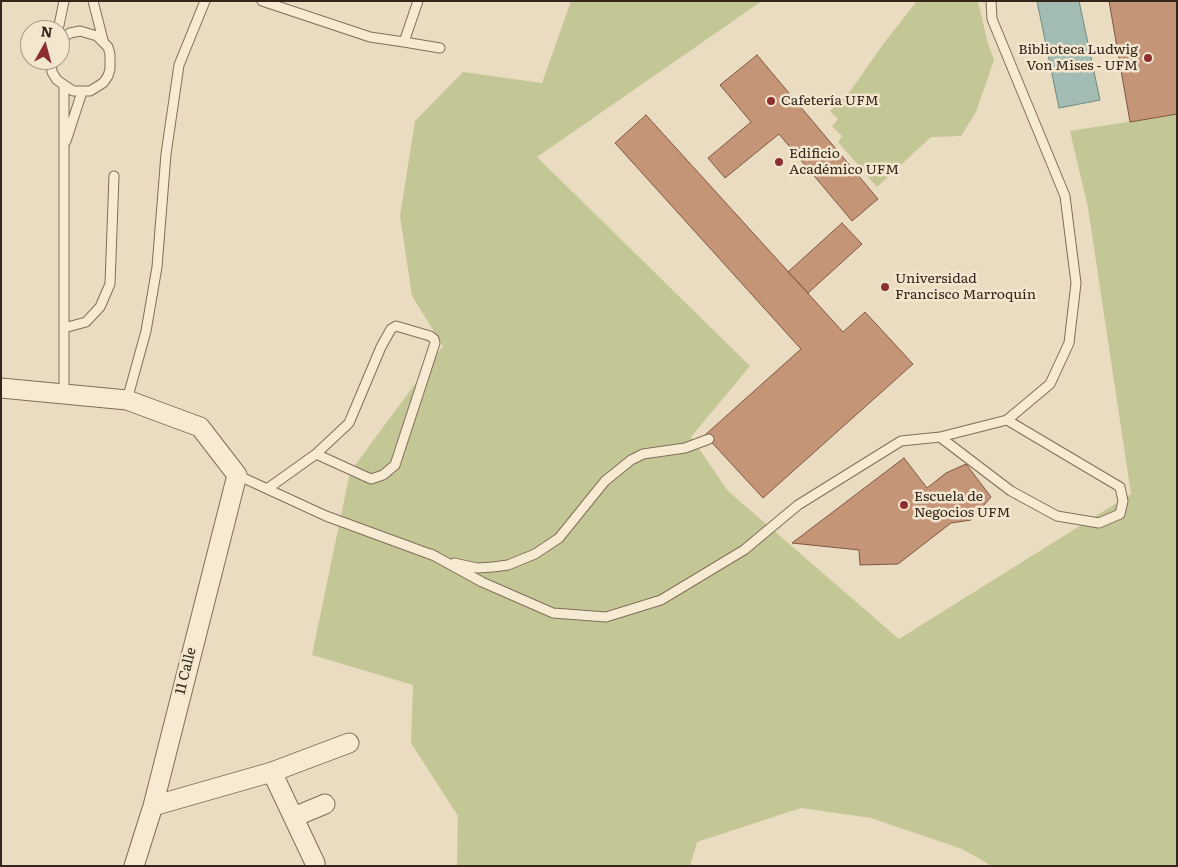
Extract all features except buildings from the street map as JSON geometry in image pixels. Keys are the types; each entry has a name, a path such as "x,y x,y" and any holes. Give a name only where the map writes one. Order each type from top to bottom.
{"street":[{"path":"1,388 126,400 200,427 237,475"},
{"name":"11 Calle","path":"134,866 153,806 237,475"},
{"path":"153,806 272,772 349,743"},
{"path":"272,772 315,863"},
{"path":"294,818 325,804"}],"lane":[{"path":"60,20 64,1"},
{"path":"52,70 64,87 82,92 97,88 108,76 111,61 110,54 103,41 94,1"},
{"path":"126,400 146,332 157,267 166,154 179,65 205,1"},
{"path":"262,1 370,37 440,48"},
{"path":"404,42 418,1"},
{"path":"431,554 482,582 553,613 606,617 661,600 744,550 798,506 900,441 940,437 1007,420 1050,384 1069,344 1076,283 1065,196 992,19 991,1"},
{"path":"70,33 90,32 103,41"},
{"path":"64,87 64,393"},
{"path":"63,148 82,92"},
{"path":"64,328 86,322 100,307 110,284 114,176"},
{"path":"267,489 316,454 349,423 381,347 392,329 396,326 430,336 434,339 435,343 395,465 384,475 371,479 316,454"},
{"path":"940,437 1011,491 1057,516 1099,523 1120,514 1123,501 1120,487 1007,420"},
{"path":"237,475 326,516 461,565 477,568 508,565 548,547 559,538 606,481 631,460 643,454 685,448 710,439"}],"green space":[{"path":"571,1 762,1 537,157 750,366 691,437 728,491 899,639 1131,494 1088,208 1070,131 1177,114 1177,866 992,866 962,849 871,818 801,808 697,842 690,866 457,866 458,816 411,743 413,685 312,655 350,472 443,346 412,296 400,216 415,121 463,72 542,83"},
{"path":"917,1 978,1 987,40 994,60 976,112 961,136 931,137 877,187 838,142 842,136 832,126 838,119 830,111 851,90"}],"water":[{"path":"1037,1 1079,1 1100,100 1059,108"}],"place":[{"name":"Biblioteca Ludwig Von Mises - UFM","path":"1148,58"},
{"name":"Cafetería UFM","path":"771,101"},
{"name":"Edificio Académico UFM","path":"779,162"},
{"name":"Universidad Francisco Marroquín","path":"885,287"},
{"name":"Escuela de Negocios UFM","path":"904,505"}]}
